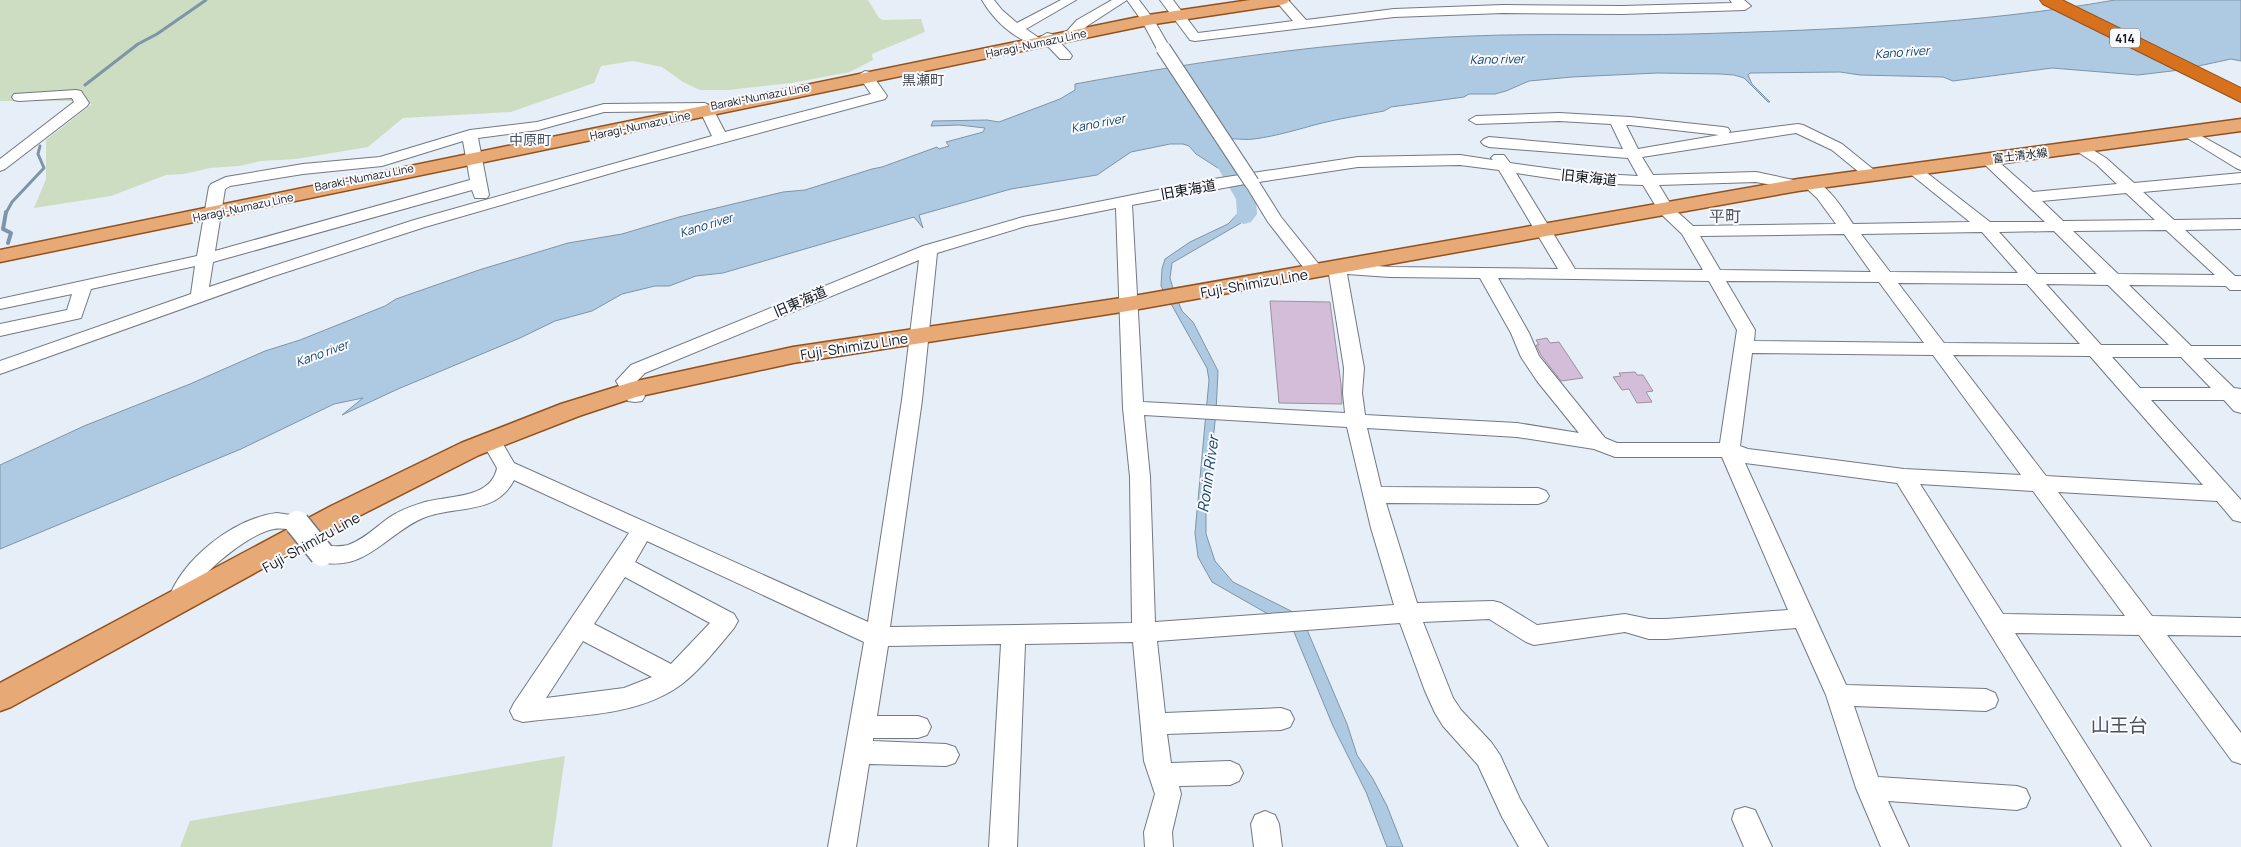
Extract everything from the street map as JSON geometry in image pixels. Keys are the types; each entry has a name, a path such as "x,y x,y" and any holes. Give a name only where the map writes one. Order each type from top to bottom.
{"highway":[{"name":"414","path":"2049,0 2241,96"}],"main road":[{"path":"1173,9 1257,0"},
{"name":"Haragi-Numazu Line","path":"0,256 213,210 866,77 1146,18 1173,9 1281,0"},
{"path":"1044,39 1074,31 1146,18"},
{"name":"富士清水線","path":"1804,184 2241,125"},
{"name":"Fuji-Shimizu Line","path":"0,698 341,513 470,449 570,410 793,355 1128,304 1543,232 1804,184"},
{"path":"0,251 213,210"},
{"name":"Fuji-Shimizu Line","path":"0,715 346,522 501,459 555,425 633,393"}],"street":[{"path":"988,0 993,9 1016,29 1044,39 1065,56"},
{"path":"1016,29 1070,0"},
{"path":"1074,31 1121,0"},
{"path":"1132,0 1146,18 1163,48 1274,219 1327,270 1354,368 1351,378 1355,420 1373,496 1409,613 1437,692 1451,717 1471,737 1491,763 1512,810 1534,847"},
{"path":"1281,0 1301,22"},
{"path":"1380,0 1394,13"},
{"path":"1492,0 1502,9"},
{"path":"1609,0 1622,10"},
{"path":"1173,9 1195,36 1301,22 1394,13 1502,9 1622,10 1745,6 1736,0"},
{"path":"0,368 200,296 353,245 482,205 720,138 880,96 866,77"},
{"path":"0,166 82,103 76,94 19,97"},
{"path":"200,296 218,187 226,182 303,169 382,161 470,134 538,126 604,108 706,109 720,138"},
{"path":"1570,274 1474,118 1536,117 1616,120 1716,131 1798,128 1836,147 1871,174"},
{"path":"1616,120 1633,154 1666,210 1689,231 1746,330 1729,450 1838,695 1869,788 1895,847"},
{"path":"1489,142 1633,154 1776,130"},
{"path":"2189,133 2241,165"},
{"path":"470,134 482,205"},
{"path":"2080,147 2101,161 2238,285"},
{"path":"1987,159 2029,197 2185,352 2237,398"},
{"name":"旧東海道","path":"633,393 626,380 638,369 929,250 1023,222 1207,185 1358,162 1460,160 1583,178 1649,182 1756,177 1804,184"},
{"path":"1913,169 1984,226 2097,350 2241,514"},
{"path":"2029,197 2241,178"},
{"path":"0,304 206,259 478,183"},
{"path":"1804,184 1823,195 2146,624 2241,754"},
{"path":"1124,201 1133,408 1140,477 1144,632 1157,761 1168,794 1158,832 1159,847"},
{"path":"1689,231 2241,224"},
{"path":"842,847 877,638 921,336 929,250"},
{"path":"1327,270 2113,280 2238,285"},
{"path":"1486,273 1520,333 1530,357 1598,444"},
{"path":"0,330 75,314 83,286"},
{"path":"1743,348 2241,352"},
{"path":"2134,394 2237,398"},
{"path":"1133,408 1516,430 1598,444 1614,450 1729,450 1746,456 1904,476 2223,494"},
{"path":"501,459 643,529 877,638 1144,632 1409,613 1493,610 1534,635 1608,624 1626,623 1649,629 1666,629 1804,618"},
{"path":"180,600 187,582 200,568 221,549 245,532 274,521 283,520 297,524 322,554 341,555 356,552 376,541 402,520 417,512 482,497 498,488 506,478 501,459"},
{"path":"1904,476 2137,847"},
{"path":"1373,496 1538,496"},
{"path":"621,565 726,621 672,676 654,688 631,696 523,711 643,529"},
{"path":"1995,622 2146,624 2241,628"},
{"path":"578,627 672,676"},
{"path":"1003,847 1013,635"},
{"path":"1838,695 1986,700"},
{"path":"1152,724 1281,720"},
{"path":"860,739 918,727"},
{"path":"860,739 946,755"},
{"path":"1162,775 1230,773"},
{"path":"1869,788 2018,798"},
{"path":"1745,819 1758,847"}],"green space":[{"path":"0,0 868,0 879,18 883,20 921,19 925,32 872,54 873,60 850,72 791,83 728,90 700,90 683,82 662,67 633,61 601,66 594,83 511,112 403,118 368,147 296,159 261,161 239,166 210,168 184,174 166,175 111,196 34,208 46,179 46,140 92,104 69,101 0,101"},
{"path":"565,756 552,847 180,847 190,821"}],"water":[{"name":"Kano river","path":"2115,0 2241,0 2241,61 2231,59 2180,70 2138,75 2052,68 1953,81 1943,77 1860,75 1840,72 1750,73 1748,75 1752,84 1770,102 1744,78 1734,75 1657,73 1572,77 1529,81 1495,94 1469,94 1464,97 1391,107 1384,111 1330,121 1263,138 1220,141 1216,144 1216,158 1223,166 1218,168 1196,154 1189,146 1183,144 1170,144 1131,152 1097,175 1011,189 919,215 923,228 914,217 723,273 696,276 669,286 655,286 622,294 592,311 555,321 342,415 363,398 334,404 241,449 0,549 0,465 84,426 190,384 265,351 300,340 385,306 396,299 479,270 568,243 622,234 679,217 783,192 805,190 882,167 937,147 939,149 949,146 946,142 983,132 985,128 959,125 931,126 933,121 987,120 999,122 1060,99 1075,90 1075,84 1173,67 1371,42 1498,35 1691,34 1851,28 2011,15"},
{"path":"1239,187 1249,203 1251,212 1241,223 1172,263 1170,278 1182,311 1193,322 1218,371 1216,412 1206,510 1206,534 1215,561 1233,582 1293,612 1305,625 1347,724 1357,755 1373,779 1387,806 1403,847 1387,847 1366,792 1333,726 1294,632 1282,622 1212,582 1198,557 1195,533 1209,380 1207,368 1161,286 1162,269 1165,259 1190,242 1228,224 1243,208 1233,189"}],"building":[{"path":"1270,301 1330,302 1342,404 1279,403"},
{"path":"1547,338 1550,343 1559,342 1583,378 1561,381 1541,355 1536,345 1539,345 1536,340"},
{"path":"1635,372 1637,375 1643,375 1653,391 1646,392 1652,402 1637,403 1629,389 1622,390 1613,377 1621,376 1619,373"}],"waterway":[{"path":"85,85 138,44 157,34 206,0"},
{"name":"Ronin River","path":"1199,120 1246,199 1247,214 1244,218"},
{"path":"6,213 12,202 44,168 38,154 40,146"},
{"path":"6,212 3,229 11,233 8,243"}],"district":[{"name":"黒瀬町","path":"923,79"},
{"name":"中原町","path":"530,139"},
{"name":"平町","path":"1725,216"},
{"name":"山王台","path":"2119,725"}]}
